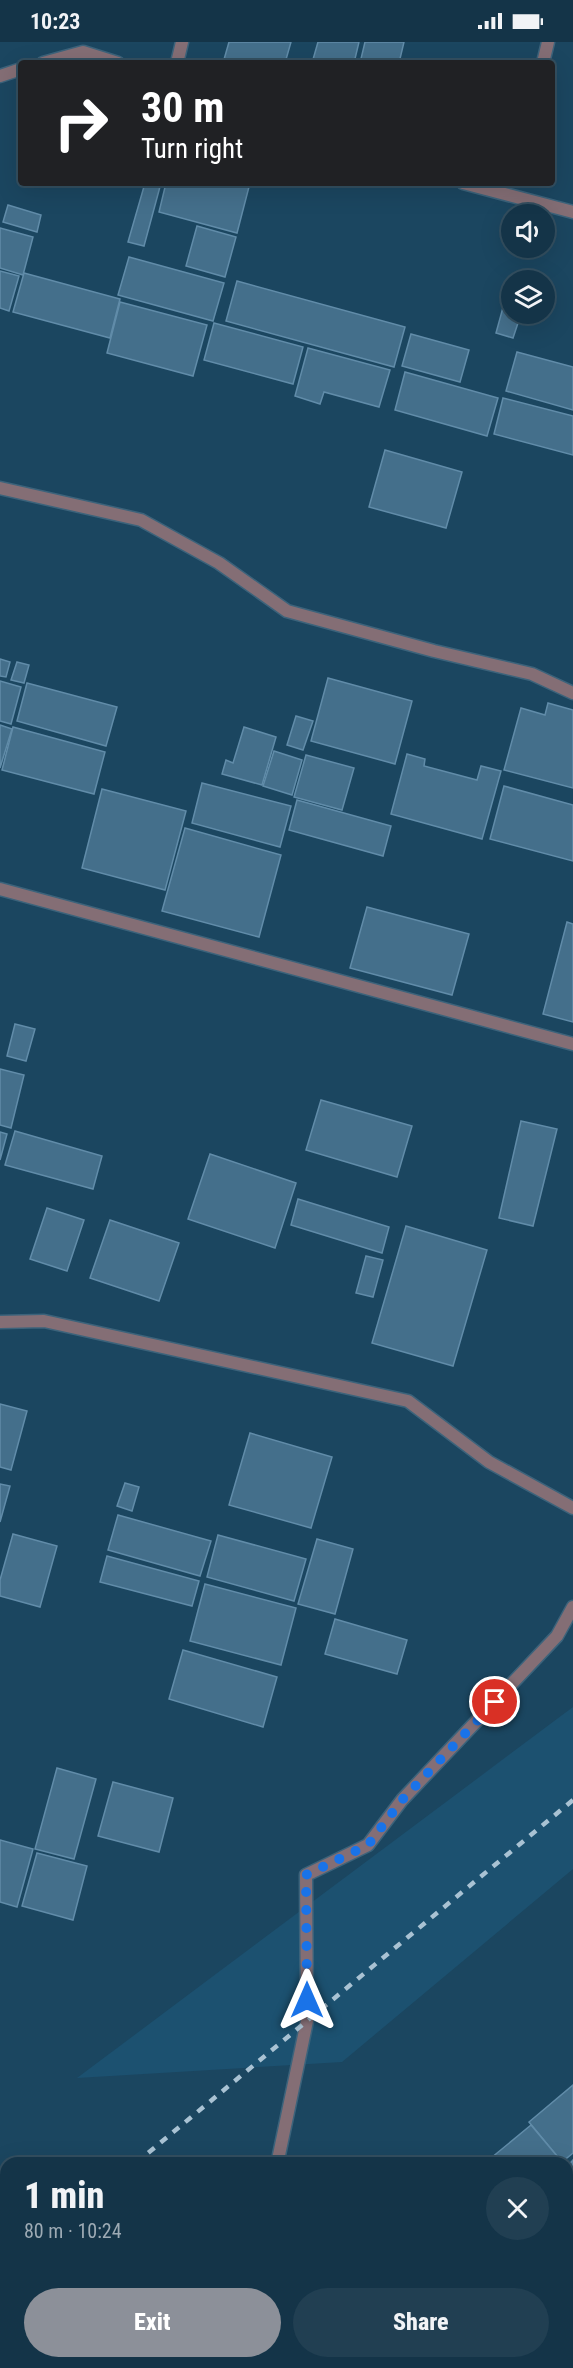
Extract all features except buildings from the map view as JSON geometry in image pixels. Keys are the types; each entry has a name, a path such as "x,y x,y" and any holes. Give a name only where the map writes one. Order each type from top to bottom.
{"street":[{"path":"178,60 182,42"},
{"path":"544,60 548,42"},
{"path":"54,60 83,52 108,60"},
{"path":"0,76 18,70"},
{"path":"472,186 573,212"},
{"path":"511,197 513,186"},
{"path":"0,488 141,520 219,563 286,611 434,651 532,674 573,693"},
{"path":"0,888 573,1044"},
{"path":"0,1322 44,1321 408,1401 489,1462 573,1508"},
{"path":"279,2157 307,2021 306,1875 368,1845 402,1800 557,1636 573,1607"}],"shaded area":[{"path":"573,1707 573,1869 342,2062 77,2078"}],"railway":[{"path":"143,2157 573,1800"}],"route":[{"path":"307,2000 306,1875 368,1845 402,1800 495,1702"}]}
